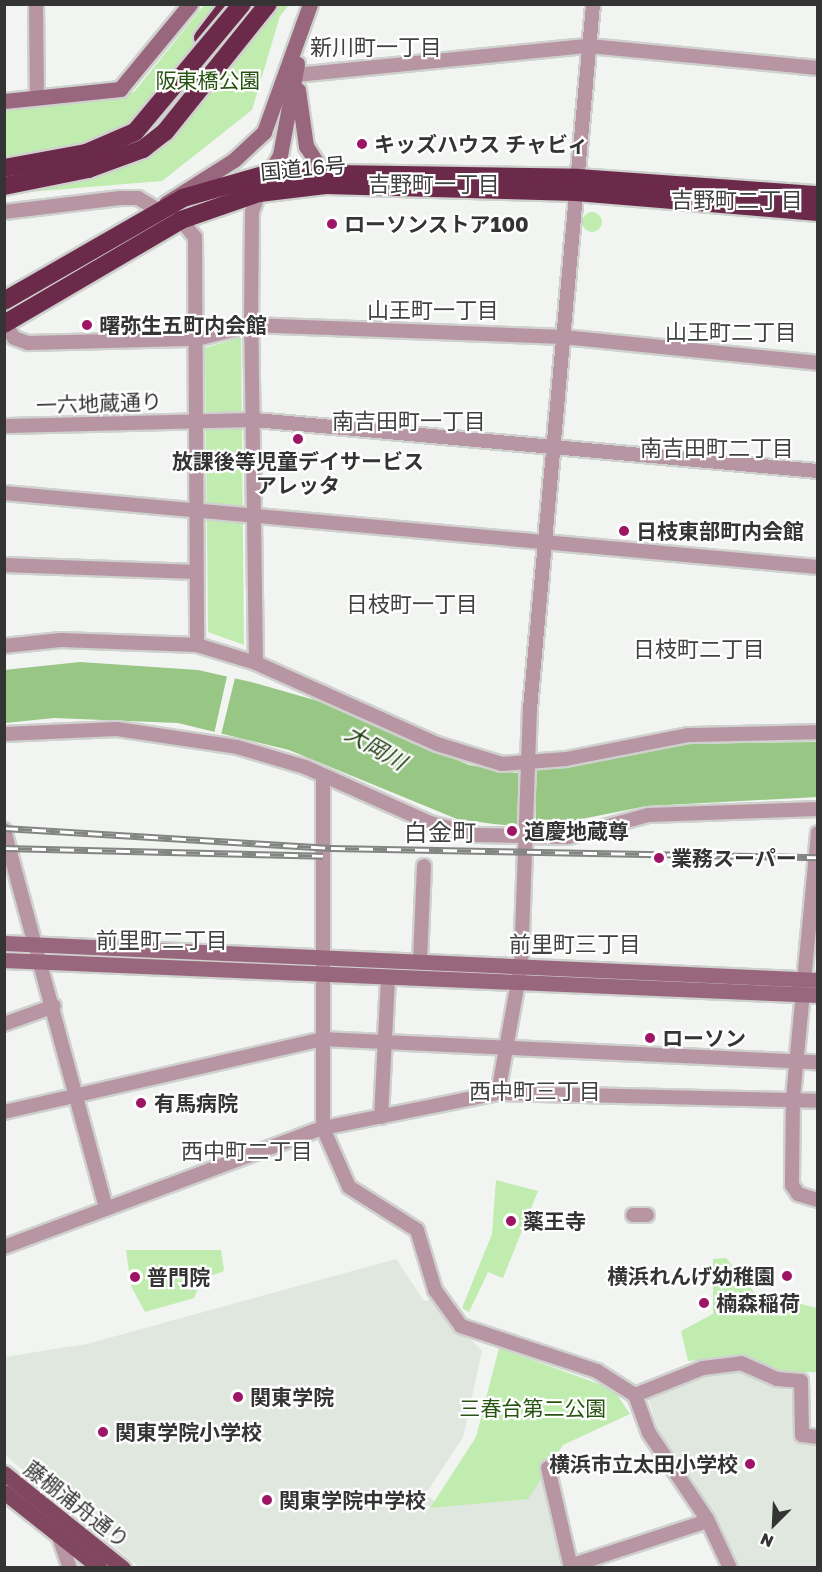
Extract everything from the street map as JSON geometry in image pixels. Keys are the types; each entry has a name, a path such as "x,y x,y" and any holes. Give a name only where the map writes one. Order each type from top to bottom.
{"highway":[{"path":"138,129 229,4"},
{"path":"4,168 86,153 138,129 242,4"},
{"path":"4,186 88,169 144,149 165,132 268,4"},
{"name":"国道16号","path":"4,301 158,210 227,182 270,173 323,172 818,195"},
{"name":"国道16号","path":"5,324 181,220 259,193 326,185 577,185 818,212"}],"main road":[{"path":"4,101 120,89 190,4"},
{"path":"158,210 183,188 234,160 264,132 310,4"},
{"path":"259,193 280,154 296,75 300,31"},
{"path":"296,75 306,146 323,172"},
{"path":"4,943 521,965 810,987"},
{"path":"4,960 324,973 517,984 810,987"},
{"name":"藤棚浦舟通り","path":"4,1473 123,1568"},
{"name":"藤棚浦舟通り","path":"4,1492 100,1568"}],"street":[{"path":"36,4 37,97"},
{"path":"498,1094 521,965 527,834 527,768 544,544 593,4"},
{"path":"296,75 589,46 818,68"},
{"path":"256,663 255,420 251,325 252,212 259,193"},
{"path":"4,212 120,198 138,198 158,210"},
{"path":"181,220 195,237 197,645"},
{"path":"5,324 14,338 28,343 197,339 251,325 563,337 818,363"},
{"name":"一六地蔵通り","path":"4,426 255,420 553,444 818,471"},
{"path":"4,493 544,544 818,567"},
{"path":"4,564 196,572"},
{"path":"4,646 71,640 197,645 256,663 436,744 502,764 527,768 688,735 818,732"},
{"path":"4,734 117,729 174,734 272,756 323,775 430,823 478,835 527,834 568,837 648,815 818,809"},
{"path":"323,775 324,1128 349,1187 417,1230 435,1290 461,1326 597,1371 635,1395 649,1433 708,1521 730,1568"},
{"path":"4,830 38,945 106,1209"},
{"path":"818,833 810,987 796,1061 793,1098 792,1185 798,1194 818,1200"},
{"path":"420,961 424,866"},
{"path":"381,1117 388,977"},
{"path":"4,1024 54,1006"},
{"path":"4,1112 323,1039 818,1062"},
{"path":"4,1247 324,1128 498,1094 741,1101 793,1098 818,1101"},
{"path":"635,1395 703,1368 741,1363 777,1379 801,1381 802,1435 818,1437"},
{"path":"548,1468 570,1567 708,1521"},
{"path":"57,1534 70,1568"}],"shaded area":[{"name":"関東学院","path":"396,1259 424,1301 433,1299 482,1351 463,1437 425,1495 435,1501 431,1508 547,1476 568,1567 139,1567 5,1455 4,1357 87,1344"},
{"name":"横浜市立太田小学校","path":"746,1369 778,1388 797,1391 797,1439 817,1441 817,1567 740,1567 715,1513 658,1429 647,1395 709,1371"}],"green space":[{"name":"阪東橋公園","path":"204,5 289,5 280,16 252,110 162,181 5,194 4,110 134,92"},
{"path":"588,212 596,212 602,218 602,226 596,232 588,232 582,226 582,218"},
{"path":"241,337 244,645 208,632 205,348"},
{"path":"496,1180 538,1191 503,1278 488,1272 469,1312 462,1308 492,1234"},
{"path":"126,1250 221,1250 224,1271 202,1279 194,1298 145,1312 131,1286"},
{"path":"726,1258 755,1293 817,1308 817,1372 778,1373 740,1356 688,1361 681,1331 713,1314 713,1259"},
{"name":"三春台第二公園","path":"499,1348 613,1389 630,1414 563,1445 528,1499 430,1508 476,1437"}],"water":[{"name":"大岡川","path":"80,662 198,670 251,682 325,703 469,765 515,773 673,744 817,742 817,797 647,806 536,828 457,819 289,750 178,723 54,718 5,723 4,670"}],"pier":[{"path":"202,668 263,682 235,678 221,735 214,734 227,676"},
{"path":"536,771 536,830 519,829 518,772"}],"railway":[{"path":"4,828 331,848 818,857"},
{"path":"4,848 323,856"}],"place":[{"name":"キッズハウス チャビィ","path":"362,144"},
{"name":"ローソンストア100","path":"332,224"},
{"name":"曙弥生五町内会館","path":"87,325"},
{"name":"放課後等児童デイサービス アレッタ","path":"298,439"},
{"name":"日枝東部町内会館","path":"624,531"},
{"name":"道慶地蔵尊","path":"512,831"},
{"name":"業務スーパー","path":"659,858"},
{"name":"ローソン","path":"650,1038"},
{"name":"有馬病院","path":"141,1103"},
{"name":"薬王寺","path":"511,1221"},
{"name":"横浜れんげ幼稚園","path":"787,1276"},
{"name":"普門院","path":"135,1277"},
{"name":"楠森稲荷","path":"704,1303"},
{"name":"関東学院","path":"238,1397"},
{"name":"関東学院小学校","path":"103,1432"},
{"name":"横浜市立太田小学校","path":"750,1464"},
{"name":"関東学院中学校","path":"267,1500"}],"district":[{"name":"新川町一丁目","path":"376,47"},
{"name":"吉野町一丁目","path":"434,184"},
{"name":"吉野町二丁目","path":"737,200"},
{"name":"山王町一丁目","path":"433,310"},
{"name":"山王町二丁目","path":"731,332"},
{"name":"南吉田町一丁目","path":"409,421"},
{"name":"南吉田町二丁目","path":"717,448"},
{"name":"日枝町一丁目","path":"412,604"},
{"name":"日枝町二丁目","path":"699,649"},
{"name":"白金町","path":"440,832"},
{"name":"前里町二丁目","path":"162,940"},
{"name":"前里町三丁目","path":"575,944"},
{"name":"西中町三丁目","path":"535,1091"},
{"name":"西中町二丁目","path":"247,1151"}]}
